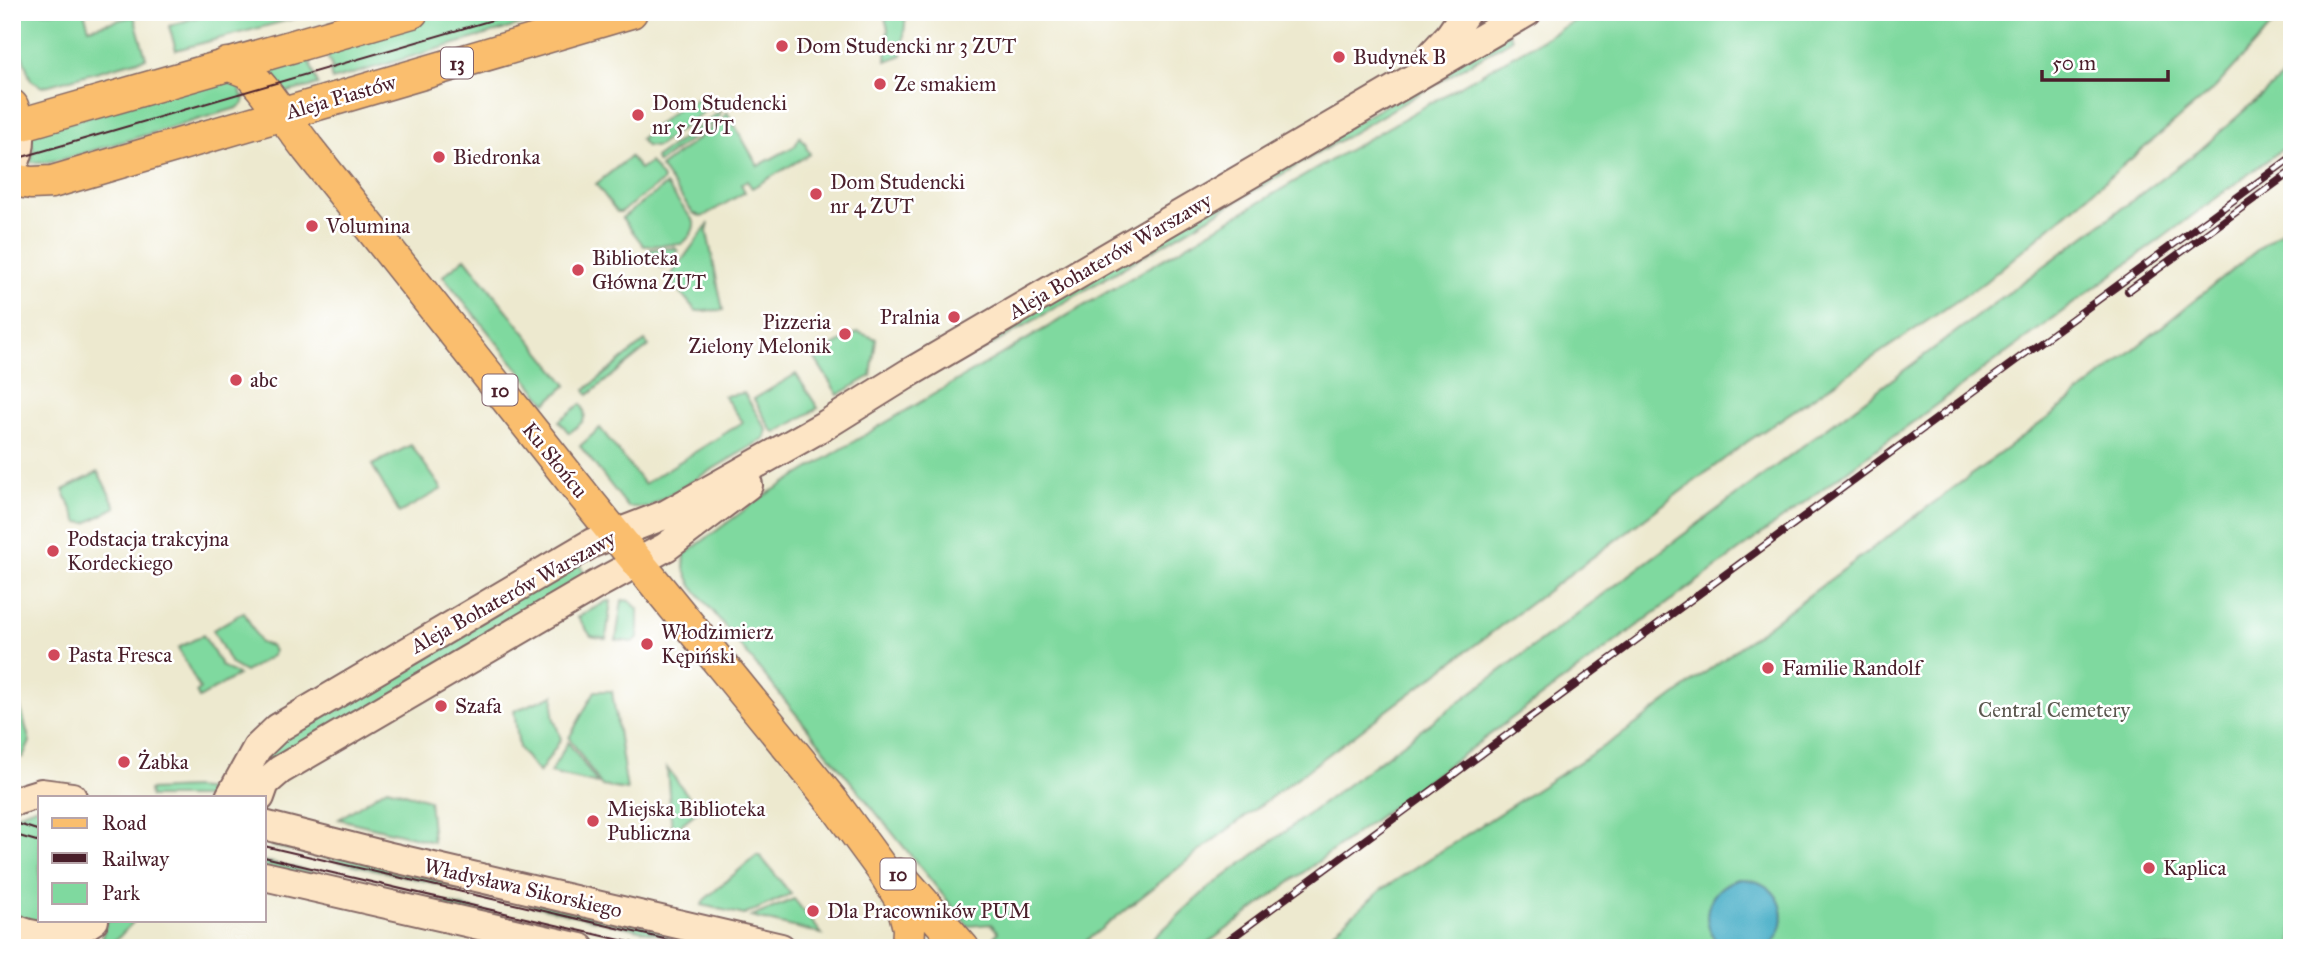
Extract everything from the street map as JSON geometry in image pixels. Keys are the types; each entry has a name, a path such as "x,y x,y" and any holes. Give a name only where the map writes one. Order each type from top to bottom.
{"main road":[{"path":"14,119 227,64 412,12"},
{"name":"Aleja Piastów","path":"12,180 52,182 631,12"},
{"name":"Aleja Piastów","path":"227,64 248,72 282,114"},
{"name":"Ku Słońcu","path":"282,114 615,534 833,802 962,948"},
{"name":"Ku Słońcu","path":"833,802 902,901 909,928 908,948"},
{"path":"914,948 925,942 938,940 951,942 962,948"}],"street":[{"name":"Aleja Bohaterów Warszawy","path":"1393,89 1438,48 1466,12"},
{"name":"Aleja Bohaterów Warszawy","path":"231,796 257,748 278,728 585,548 667,514 827,424 1527,12"},
{"path":"12,169 20,141 14,119"},
{"name":"Aleja Piastów","path":"12,194 52,182"},
{"name":"Aleja Bohaterów Warszawy","path":"260,796 265,783 280,770 673,542 827,424"},
{"path":"16,799 47,793 66,796"},
{"name":"Władysława Sikorskiego","path":"266,827 781,948"},
{"path":"266,876 580,948"},
{"path":"19,935 63,935 91,922"}],"green space":[{"path":"12,12 84,12 89,28 134,16 146,58 42,87 31,80 12,27"},
{"path":"213,12 319,12 176,50 169,26"},
{"path":"442,12 564,12 332,80 330,71 333,70 323,47"},
{"path":"1590,12 2284,12 2215,88 1985,282 1747,442 1215,839 1077,948 993,948 993,938 998,932 991,924 968,926 692,586 684,568 685,554 762,497 868,433 1338,156"},
{"path":"906,14 902,55 886,61 888,29 885,18"},
{"path":"1509,33 1512,39 975,353 972,347"},
{"path":"308,51 318,85 283,93 272,67"},
{"path":"2292,68 2292,142 1201,948 1143,948 1205,891 2200,150"},
{"path":"224,76 239,83 242,97 245,96 244,103 237,108 64,159 29,162 29,159 33,158 31,152 34,151 32,133"},
{"path":"699,97 718,101 657,147 646,146 640,139 684,103 687,106"},
{"path":"721,111 718,119 658,163 655,158"},
{"path":"727,112 758,166 795,146 800,137 810,154 752,188 747,181 741,184 745,192 702,217 693,213 660,167 721,121"},
{"path":"630,157 640,169 650,162 663,179 621,212 617,212 596,184"},
{"path":"666,185 694,222 693,228 681,244 644,246 622,218"},
{"name":"Central Cemetery","path":"2292,222 2292,948 1315,948 1381,890 1624,733 2057,411"},
{"path":"709,223 707,232 723,310 696,311 671,281 672,274"},
{"path":"675,248 678,251 665,268 661,267 650,253 651,249"},
{"path":"465,258 567,385 546,403 443,276"},
{"path":"858,332 876,339 871,376 838,395 814,357"},
{"path":"645,341 649,346 588,395 585,390"},
{"path":"796,374 818,408 776,433 754,399"},
{"path":"744,393 767,430 765,438 647,508 628,507 580,446 600,428 644,484 743,422 724,396"},
{"path":"581,404 584,417 569,433 559,421"},
{"path":"411,445 442,489 399,513 372,465"},
{"path":"98,472 116,507 87,523 78,522 63,490"},
{"path":"577,560 588,579 254,796 240,796 265,750"},
{"path":"622,600 630,601 638,609 638,638 632,642 616,640"},
{"path":"611,601 606,639 591,636 578,617"},
{"path":"244,612 260,643 271,646 274,651 273,655 245,672 231,664 213,630"},
{"path":"203,635 222,666 238,675 199,698 196,692 200,689 178,648"},
{"path":"12,677 30,742 23,757 16,759 15,751 12,751"},
{"path":"595,691 612,691 627,790 602,786 569,738"},
{"path":"554,695 553,716 561,739 539,773 519,748 514,711"},
{"path":"568,742 598,784 550,773"},
{"path":"667,768 699,810 672,832"},
{"path":"193,788 222,791 214,796 150,796 149,790"},
{"path":"387,788 429,800 433,842 339,819"},
{"path":"38,806 38,922 12,913 12,816"},
{"path":"272,840 712,940 710,946 271,846"},
{"path":"757,855 791,894 744,915 702,905 704,900"},
{"path":"266,861 640,948 611,948 266,867"},
{"path":"794,899 822,934 751,917"},
{"path":"106,922 133,922 119,937 104,947 102,937"}],"water":[{"path":"1738,879 1752,880 1764,885 1774,893 1780,903 1782,926 1767,948 1723,948 1709,929 1708,909 1712,899 1718,890"}],"tram line":[{"path":"12,160 520,12"},
{"path":"12,822 38,830"},
{"path":"12,834 38,841"},
{"path":"266,846 703,948"},
{"path":"266,857 655,948"}],"railway":[{"path":"1218,948 2292,157"},
{"path":"2128,291 2292,171"}],"place":[{"name":"Dom Studencki nr 3 ZUT","path":"782,46"},
{"name":"Budynek B","path":"1339,57"},
{"name":"Ze smakiem","path":"880,84"},
{"name":"Dom Studencki nr 5 ZUT","path":"638,115"},
{"name":"Biedronka","path":"439,157"},
{"name":"Dom Studencki nr 4 ZUT","path":"816,194"},
{"name":"Volumina","path":"312,226"},
{"name":"Biblioteka Główna ZUT","path":"578,270"},
{"name":"Pralnia","path":"954,317"},
{"name":"Pizzeria Zielony Melonik","path":"845,334"},
{"name":"abc","path":"236,380"},
{"name":"Podstacja trakcyjna Kordeckiego","path":"53,551"},
{"name":"Włodzimierz Kępiński","path":"647,644"},
{"name":"Pasta Fresca","path":"54,655"},
{"name":"Familie Randolf","path":"1768,668"},
{"name":"Szafa","path":"441,706"},
{"name":"Żabka","path":"124,762"},
{"name":"Miejska Biblioteka Publiczna","path":"593,821"},
{"name":"Kaplica","path":"2149,868"},
{"name":"Dla Pracowników PUM","path":"813,911"}]}
